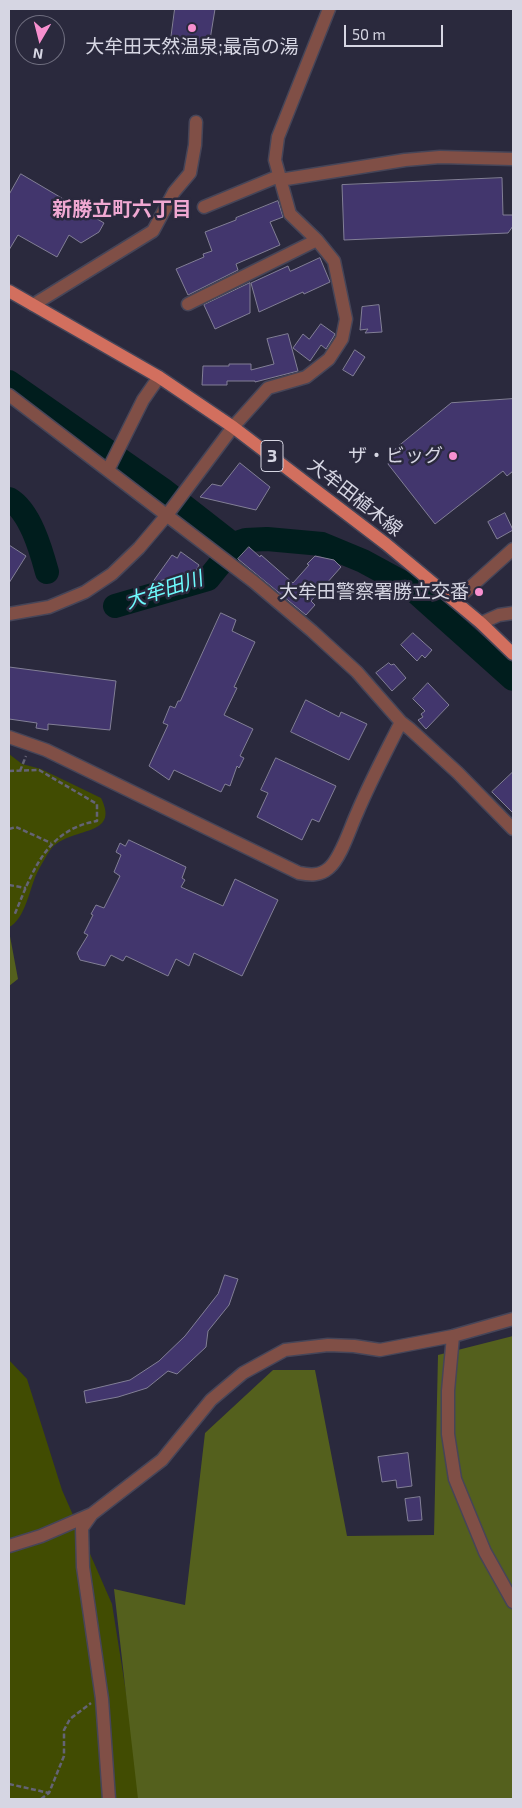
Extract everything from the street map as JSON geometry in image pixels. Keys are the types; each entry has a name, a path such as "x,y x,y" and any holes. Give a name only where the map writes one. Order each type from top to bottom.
{"main road":[{"name":"大牟田植木線","path":"9,291 159,377 234,428 386,544 481,623 513,654"}],"street":[{"path":"9,614 50,607 85,592 112,574 139,548 170,512 234,428 268,388 306,377 329,359 342,339 346,319 334,261 317,240 290,214 275,160 278,137 329,9"},
{"path":"32,305 153,230 174,192 190,173 195,145 196,122"},
{"path":"204,207 279,178 440,157 513,159"},
{"path":"188,304 317,240"},
{"path":"110,467 144,400 159,377"},
{"path":"9,394 170,512 225,561 254,582 357,672 401,722 410,728 451,767 513,830"},
{"path":"455,601 513,549"},
{"path":"481,623 499,615 513,613"},
{"path":"9,737 20,739 54,754 299,874 310,876 321,873 330,867 339,853 357,811 401,722"},
{"path":"9,1546 41,1536 92,1514 162,1460 211,1400 243,1373 285,1350 328,1345 380,1350 453,1336 513,1319"},
{"path":"453,1336 448,1391 448,1434 455,1479 485,1552 513,1602"},
{"path":"92,1514 82,1528 83,1567 102,1699 109,1799"}],"path":[{"path":"20,771 26,756"},
{"path":"9,771 39,770 97,804 97,821 72,828 51,843 36,864 14,916"},
{"path":"9,829 16,828 51,843"},
{"path":"9,886 26,888"},
{"path":"41,1799 49,1793 64,1756 64,1730 70,1719 89,1703 102,1699"},
{"path":"9,1784 49,1793"}],"green space":[{"path":"9,754 22,764 41,769 101,798 105,811 104,820 99,826 59,842 51,849 37,873 23,911 15,923 9,927"},
{"path":"9,931 18,979 9,986"},
{"path":"513,1336 513,1799 138,1799 114,1589 185,1605 205,1433 273,1370 315,1370 347,1536 434,1535 438,1355"},
{"path":"9,1360 27,1379 62,1490 112,1604 143,1799 9,1799"}],"building":[{"name":"大牟田天然温泉;最高の湯","path":"175,9 215,9 208,52 170,47"},
{"path":"21,174 104,223 99,232 81,243 69,235 57,257 18,235 9,250 9,195"},
{"path":"502,178 503,215 513,215 513,226 508,233 344,240 342,185"},
{"path":"278,201 283,217 270,222 280,245 236,264 238,270 188,295 176,269 204,257 203,254 212,251 205,232"},
{"path":"320,258 330,282 259,312 251,283 288,266 290,271"},
{"path":"250,283 250,313 215,329 204,305"},
{"path":"379,305 382,332 365,333 368,329 360,330 362,307"},
{"path":"321,324 335,334 326,349 321,345 310,361 293,348 303,334 309,339"},
{"path":"288,334 298,371 255,382 227,381 227,385 202,385 203,366 251,364 251,370 274,364 267,339"},
{"path":"355,350 365,357 353,376 343,370"},
{"name":"ザ・ビッグ","path":"513,399 513,471 507,476 503,471 435,524 388,464 396,448 451,403"},
{"path":"240,463 270,487 256,510 200,497 212,484 221,486"},
{"path":"505,513 513,530 497,539 488,522"},
{"path":"9,545 26,556 9,583"},
{"path":"249,547 293,583 315,556 334,560 341,567 311,601 315,605 306,615 238,559"},
{"path":"181,552 199,565 196,571 152,583 172,555 177,558"},
{"path":"221,613 236,620 232,631 255,642 234,687 237,688 224,715 253,729 240,756 244,758 239,768 237,766 230,786 225,784 221,792 174,770 169,780 149,766 168,725 163,723 170,706 175,708 178,701 180,701"},
{"path":"413,633 432,650 425,658 422,655 417,661 401,645"},
{"path":"389,663 391,665 394,664 406,678 392,691 376,673"},
{"path":"9,667 116,681 110,730 48,724 48,730 36,728 37,723 9,719"},
{"path":"428,683 449,705 426,729 418,720 423,717 421,714 425,711 413,699"},
{"path":"306,700 339,717 341,712 367,724 349,760 291,732"},
{"path":"276,758 336,786 319,822 312,819 302,840 257,817 268,793 261,790"},
{"path":"513,772 513,813 492,792"},
{"path":"129,840 186,867 182,878 185,880 181,887 223,906 235,879 278,900 242,976 194,953 189,966 176,959 168,976 126,956 123,961 111,955 105,966 80,960 77,953 88,935 84,933 93,915 91,914 96,905 104,908 120,876 114,872 121,855 116,852 120,843 125,846"},
{"path":"225,1275 238,1279 229,1305 208,1331 206,1347 177,1374 168,1371 147,1388 118,1397 86,1403 84,1391 130,1380 159,1361 185,1336 218,1294"},
{"path":"408,1453 412,1486 397,1488 396,1480 382,1482 378,1457"},
{"path":"420,1497 422,1520 408,1521 405,1499"}],"waterway":[{"path":"9,382 162,489 235,546"},
{"name":"大牟田川","path":"9,499 23,512 29,522 38,542 47,572"},
{"name":"大牟田川","path":"115,606 208,579 237,543 246,540 267,539 322,544 363,561 409,586 513,679"}],"place":[{"name":"大牟田天然温泉;最高の湯","path":"192,28"},
{"name":"ザ・ビッグ","path":"453,456"},
{"name":"大牟田警察署勝立交番","path":"479,592"}],"district":[{"name":"新勝立町六丁目","path":"122,209"}]}
